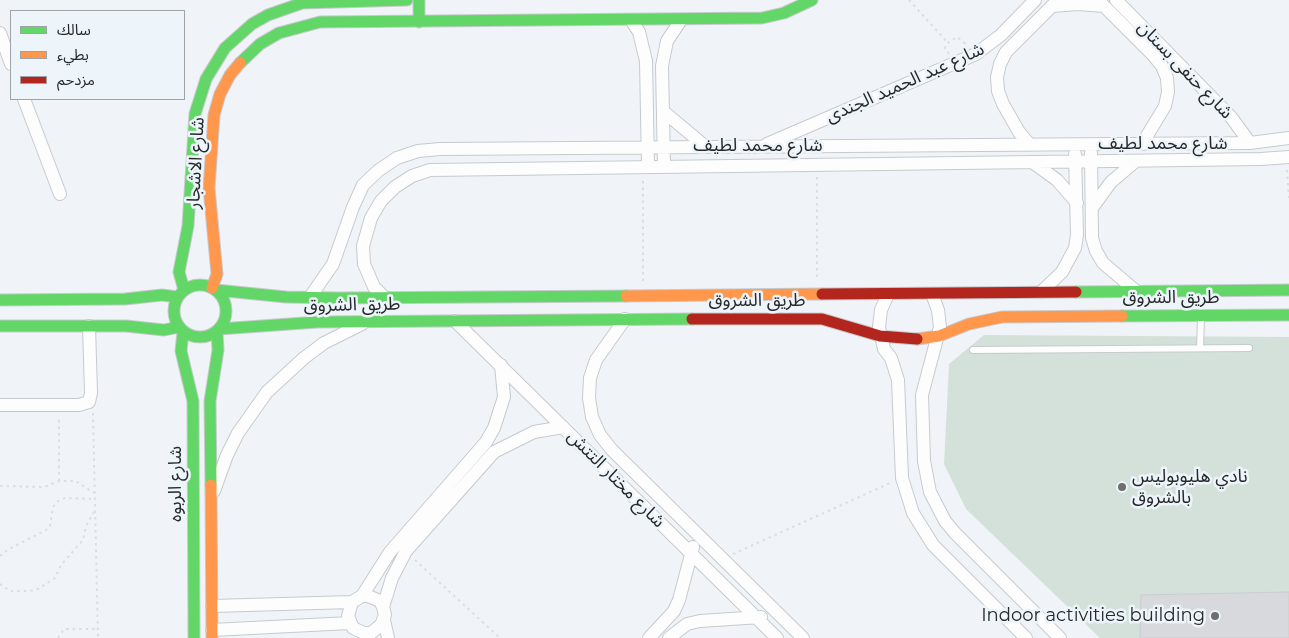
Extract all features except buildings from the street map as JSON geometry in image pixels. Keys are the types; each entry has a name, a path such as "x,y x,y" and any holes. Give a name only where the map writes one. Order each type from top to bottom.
{"street":[{"name":"شارع الاشجار","path":"181,293 179,272 188,226 195,114 206,79 225,48 252,24 268,15 302,3 407,0"},
{"path":"419,0 419,22"},
{"name":"شارع الاشجار","path":"214,289 217,274 210,214 211,136 218,101 230,75 244,58 260,44 279,33 299,26 320,22 762,18 784,13 812,0"},
{"name":"شارع عبد الحميد الجندى","path":"762,146 976,54 995,40 1035,0"},
{"name":"شارع حنفى بستان","path":"1116,0 1231,117 1250,143"},
{"path":"1055,3 1101,3"},
{"name":"شارع عبد الحميد الجندى","path":"1030,144 1019,132 1003,104 998,91 997,77 1000,64 1006,52 1055,3"},
{"name":"شارع حنفى بستان","path":"1101,3 1153,54 1162,66 1166,78 1168,92 1165,106 1142,144"},
{"path":"631,20 639,32 644,46 648,147 646,166"},
{"path":"664,166 663,54 670,36 681,20"},
{"path":"0,34 10,61"},
{"path":"24,100 60,194"},
{"path":"663,112 706,147"},
{"name":"شارع محمد لطيف","path":"310,297 333,264 352,207 363,185 379,170 397,158 418,151 440,148 1250,143 1289,138"},
{"path":"1041,292 1062,272 1075,248 1078,235 1075,144"},
{"path":"1091,144 1092,238 1096,251 1103,263 1136,292"},
{"name":"شارع محمد لطيف","path":"385,298 374,287 366,273 363,255 365,236 371,218 381,201 395,187 412,176 430,170 450,168 1075,162 1287,157"},
{"path":"1092,208 1111,182 1136,161"},
{"path":"1032,162 1057,180 1076,203"},
{"path":"0,300 125,299 181,293 198,285 214,289 225,302 226,309 223,323 218,330 204,338 196,338 181,330 136,327 0,326"},
{"name":"طريق الشروق","path":"214,289 310,297 385,298 1289,290"},
{"path":"181,293 173,312 181,330"},
{"path":"888,294 881,310 880,336 898,380 902,478 912,513 932,545 1026,638"},
{"path":"932,294 940,318 939,336 925,378 922,394 924,461 930,492 945,521 955,533 1060,638"},
{"name":"طريق الشروق","path":"218,330 318,322 369,321 822,319 880,336 910,340 939,336 969,324 1002,317 1289,315"},
{"name":"شارع مختار التتش","path":"625,319 596,360 590,378 589,398 592,417 600,435 621,460 803,638"},
{"path":"211,503 227,455 243,426 267,392 285,374 318,348 346,331 369,321"},
{"name":"شارع مختار التتش","path":"455,321 778,638"},
{"path":"0,405 79,405 89,402 92,393 89,326"},
{"name":"شارع الربوه","path":"181,330 181,351 193,401 194,638"},
{"name":"شارع الربوه","path":"212,634 210,401 218,350 218,330"},
{"path":"357,631 348,616 357,599 390,552 486,442 494,428 504,397 501,365"},
{"path":"193,401 210,401"},
{"path":"212,634 371,632 376,630 384,613 392,578 406,552 494,452 534,432 564,427"},
{"path":"608,471 621,460"},
{"path":"649,638 667,620 676,605 690,552 693,546 702,539"},
{"path":"212,606 374,598 384,613 388,638"},
{"path":"669,638 687,624 700,621 758,618 768,612 771,606"}],"lane":[{"path":"1200,348 1201,315"},
{"path":"973,350 1249,348"}],"path":[{"path":"909,0 948,43"},
{"path":"956,64 946,48 948,43 957,37 960,37 976,54"},
{"path":"1287,157 1289,198"},
{"path":"817,164 818,294"},
{"path":"643,296 646,166"},
{"path":"89,402 92,409 98,638"},
{"path":"59,481 60,405"},
{"path":"722,559 902,478"},
{"path":"0,486 44,487 59,481 80,482 94,494"},
{"path":"0,556 9,549 46,530 50,526 53,507 58,501 65,498 94,500"},
{"path":"0,584 10,591 29,591 38,589 55,578 61,564 83,540 86,526 95,510"},
{"path":"406,552 500,638"},
{"path":"58,638 64,629 98,628"}],"shaded area":[{"name":"نادي هليوبوليس بالشروق","path":"984,335 1289,337 1289,638 1100,638 966,509 944,464 949,364"}],"traffic: fast":[{"path":"184,290 179,272 188,226 195,114 206,79 225,48 252,24 268,15 302,3 407,0"},
{"path":"419,0 419,22"},
{"path":"240,63 260,44 279,33 320,22 762,18 784,13 812,0"},
{"path":"195,285 205,285 219,292 226,306 226,311 226,316 219,330 205,337 195,337 185,333 178,326 174,316 174,306 178,296 185,289 195,285"},
{"path":"216,290 286,297 339,298 626,296"},
{"path":"1076,292 1289,290"},
{"path":"0,300 125,299 162,295 177,297"},
{"path":"1122,316 1289,315"},
{"path":"219,329 318,322 692,319"},
{"path":"0,326 126,326 164,330 179,327"},
{"path":"211,485 210,401 218,350 217,331"},
{"path":"183,332 181,351 193,401 194,638"}],"traffic: slow":[{"path":"212,288 217,274 209,188 214,115 220,94 230,75 240,63"},
{"path":"626,296 822,294"},
{"path":"917,339 939,336 969,324 1002,317 1122,316"},
{"path":"211,485 212,638"}],"traffic: jam":[{"path":"822,294 1076,292"},
{"path":"692,319 822,319 880,336 917,339"}],"place":[{"name":"نادي هليوبوليس بالشروق","path":"1122,487"},
{"name":"Indoor activities building","path":"1215,616"}]}
